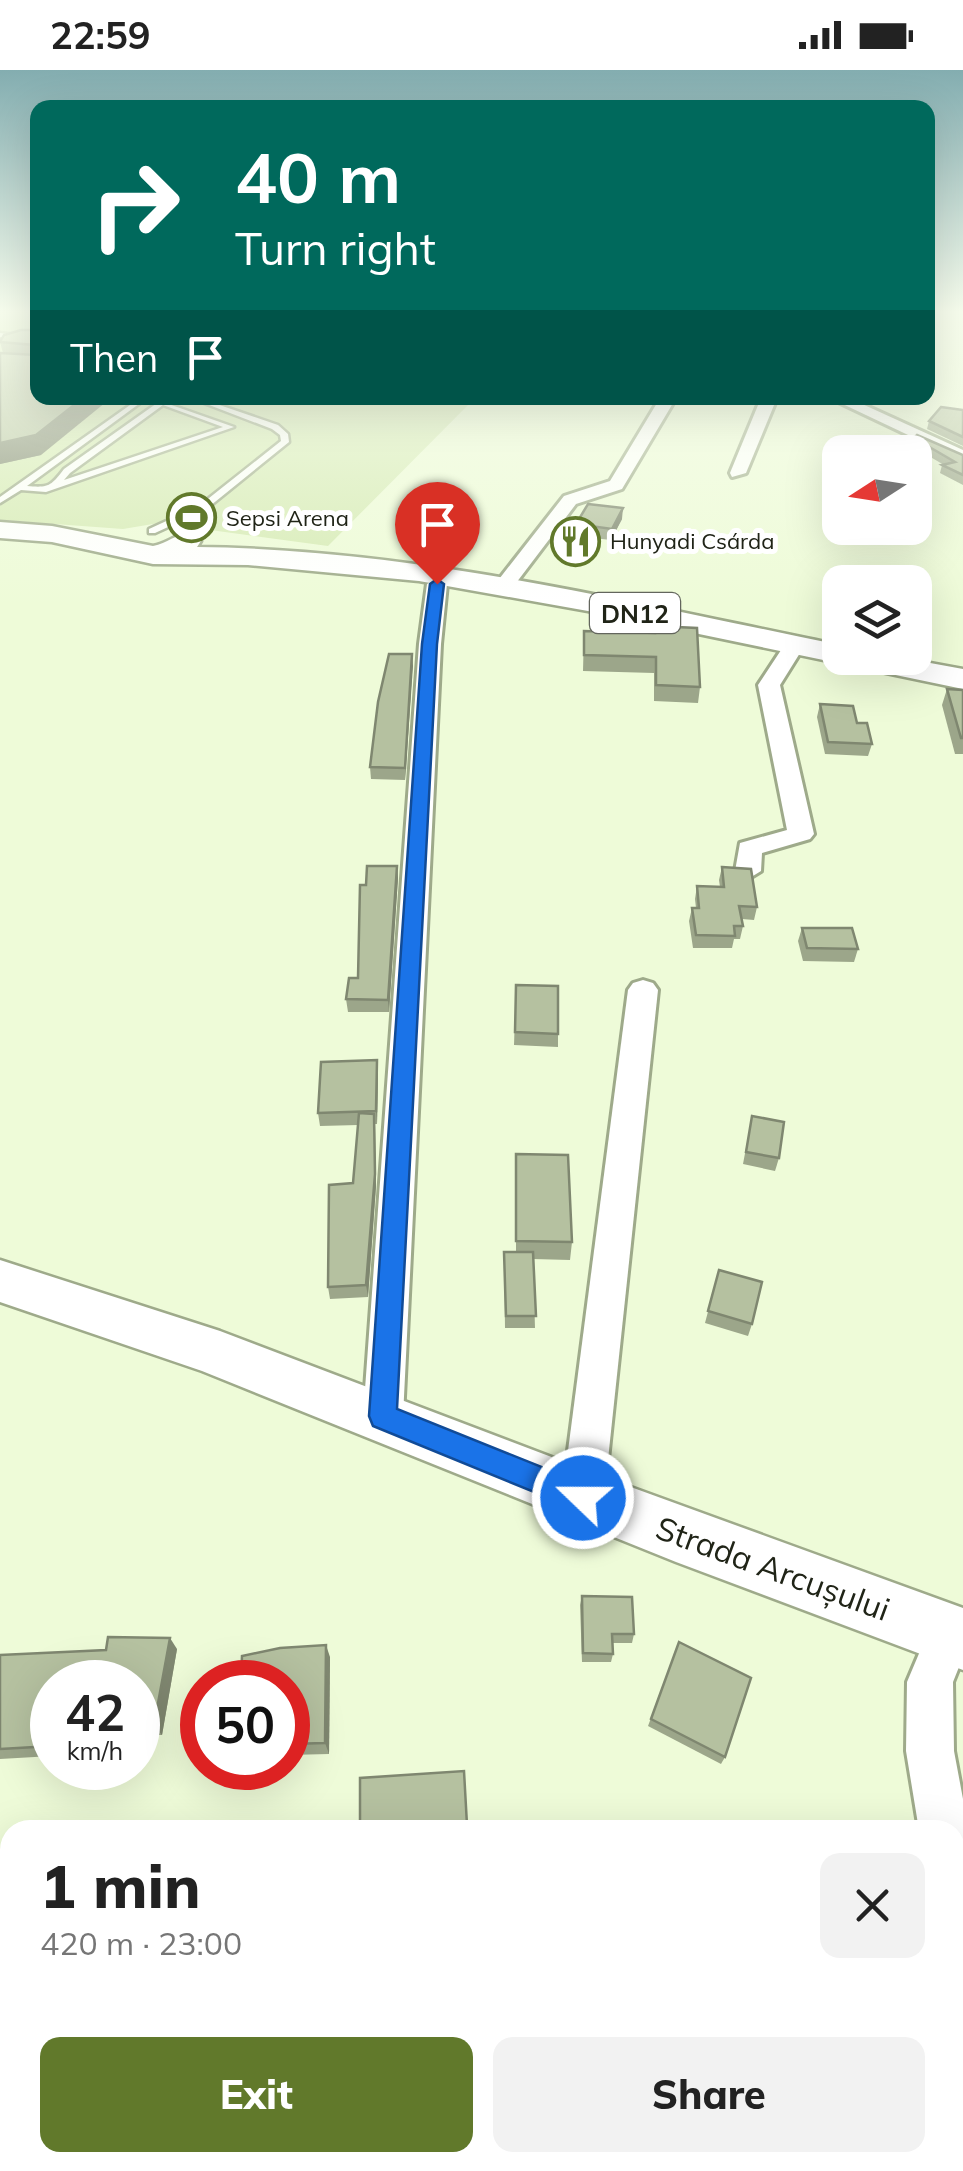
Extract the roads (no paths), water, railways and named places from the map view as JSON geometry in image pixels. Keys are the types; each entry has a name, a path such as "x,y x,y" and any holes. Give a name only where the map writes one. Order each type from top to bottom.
{"main road":[{"name":"DN12","path":"0,530 160,541 503,587 822,651"},
{"path":"932,673 963,679"},
{"name":"Strada Arcușului","path":"0,1280 132,1320 583,1498 956,1637"}],"street":[{"path":"503,587 570,500 616,485 661,410"},
{"path":"738,473 764,410"},
{"path":"864,410 963,456"},
{"path":"383,1416 433,578"},
{"path":"748,871 748,849 801,834 768,684 794,646"},
{"path":"583,1498 643,990"},
{"path":"942,1820 930,1751 930,1682 956,1637"}],"lane":[{"path":"0,500 127,410"},
{"path":"56,485 66,472 151,410"},
{"path":"20,486 43,490 230,427 184,410"},
{"path":"160,541 280,447 286,437 274,428 226,410"},
{"path":"160,541 202,508"}],"place":[{"name":"Sepsi Arena","path":"191,518"},
{"name":"Hunyadi Csárda","path":"575,541"}]}
